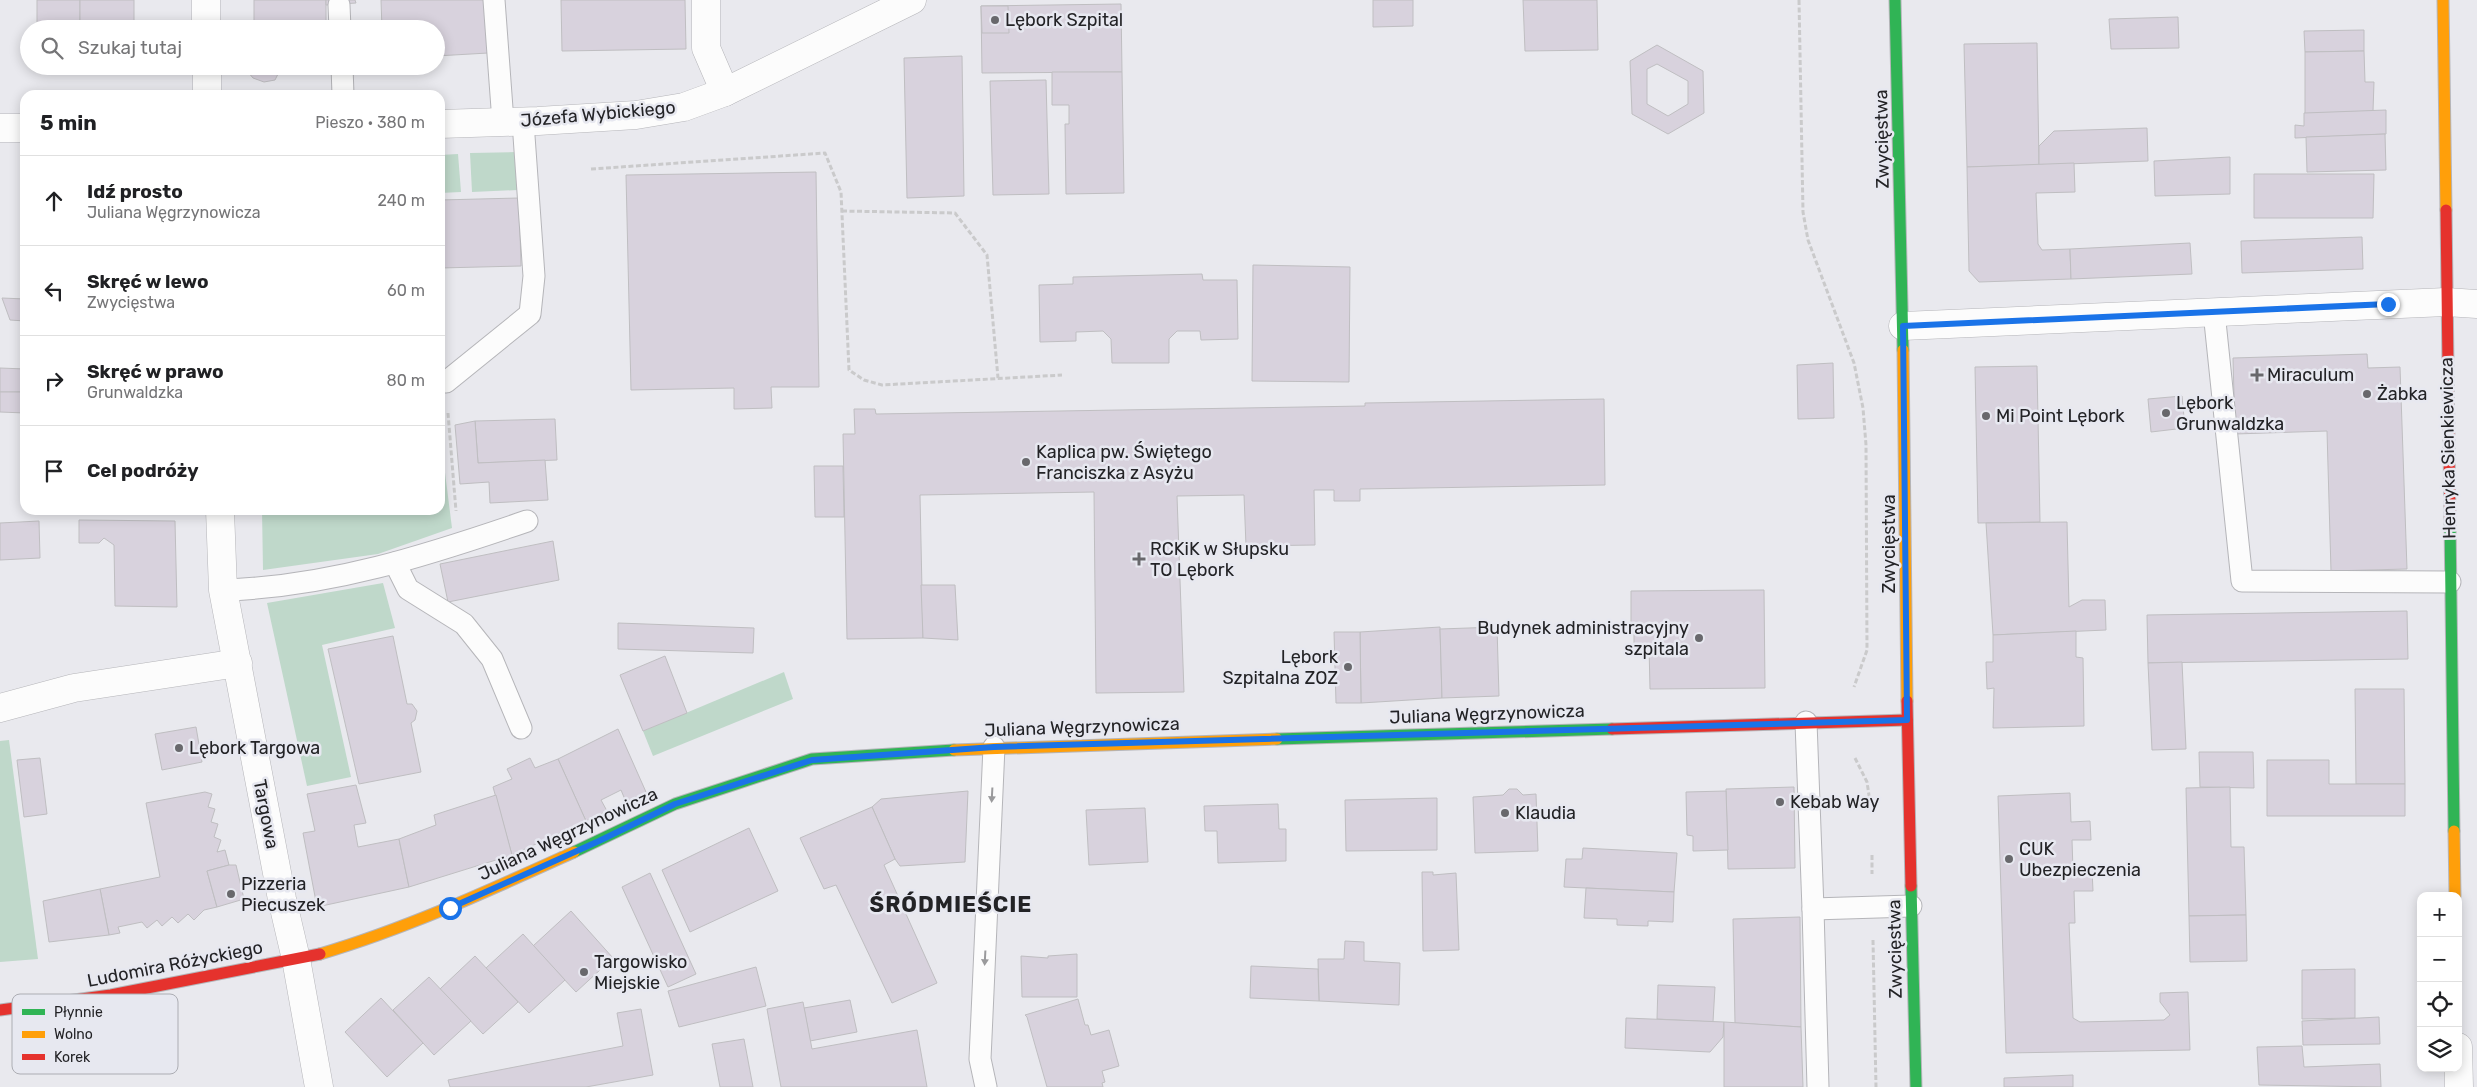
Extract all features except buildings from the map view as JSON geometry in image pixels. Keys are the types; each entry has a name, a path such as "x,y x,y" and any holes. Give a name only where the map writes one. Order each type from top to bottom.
{"street":[{"path":"206,0 206,20"},
{"path":"706,0 706,48 725,92"},
{"name":"Józefa Wybickiego","path":"445,124 636,115 684,107 725,92 912,0"},
{"name":"Zwycięstwa","path":"1895,0 1903,326 1907,720 1916,1087"},
{"name":"Henryka Sienkiewicza","path":"2443,0 2456,892"},
{"path":"207,75 207,90"},
{"path":"0,128 20,128"},
{"path":"1903,326 2446,302 2477,304"},
{"name":"Targowa","path":"220,515 223,590 282,899 296,959 319,1087"},
{"path":"0,708 74,688 238,663"},
{"name":"Juliana Węgrzynowicza","path":"296,959 360,942 450,908 599,841 675,804 812,760 994,747 1854,720 1907,720"},
{"name":"Ludomira Różyckiego","path":"116,994 296,959"},
{"path":"2459,1072 2459,1087"}],"lane":[{"path":"446,382 530,314 534,276 494,0"},
{"path":"339,5 340,20"},
{"path":"342,75 343,90"},
{"path":"2214,312 2242,581 2450,582"},
{"path":"223,590 255,589 377,569 527,521"},
{"path":"395,564 408,589 464,624 492,659 521,728"},
{"path":"1806,722 1818,1087"},
{"path":"986,1087 980,1059 994,747"},
{"path":"1813,909 1912,906"}],"path":[{"path":"1799,0 1803,212 1808,240 1854,363 1863,408 1866,445 1867,650 1854,685 1854,720"},
{"path":"591,169 825,153 840,192 850,370 864,380 882,385 1062,374"},
{"path":"842,211 955,213 987,255 998,378"},
{"path":"446,382 459,544"}],"green space":[{"path":"516,152 518,190 472,192 470,153"},
{"path":"458,154 461,192 445,193 445,155"},
{"path":"445,473 452,528 378,554 263,570 262,515 445,515"},
{"path":"383,583 395,628 322,645 351,777 307,786 267,603"},
{"path":"784,672 793,699 653,756 643,731"},
{"path":"9,740 38,959 0,962 0,741"}],"traffic: fast":[{"path":"1895,0 1903,350"},
{"path":"2450,521 2454,831"},
{"path":"1277,739 1612,729"},
{"path":"574,852 675,804 812,759 954,750"},
{"path":"1911,886 1916,1087"}],"traffic: slow":[{"path":"2443,0 2446,210"},
{"path":"1903,350 1907,701"},
{"path":"954,750 1277,739"},
{"path":"2454,831 2455,892"},
{"path":"320,954 417,920 574,852"}],"traffic: jam":[{"path":"2446,210 2450,521"},
{"path":"1907,701 1911,886"},
{"path":"1612,729 1907,720"},
{"path":"116,994 320,954"},
{"path":"0,1010 12,1008"}],"place":[{"name":"Lębork Szpital","path":"995,20"},
{"name":"Miraculum","path":"2257,375"},
{"name":"Żabka","path":"2367,394"},
{"name":"Lębork Grunwaldzka","path":"2166,413"},
{"name":"Mi Point Lębork","path":"1986,416"},
{"name":"Kaplica pw. Świętego Franciszka z Asyżu","path":"1026,462"},
{"name":"RCKiK w Słupsku TO Lębork","path":"1139,559"},
{"name":"Budynek administracyjny szpitala","path":"1699,638"},
{"name":"Lębork Szpitalna ZOZ","path":"1348,667"},
{"name":"Lębork Targowa","path":"179,748"},
{"name":"Kebab Way","path":"1780,802"},
{"name":"Klaudia","path":"1505,813"},
{"name":"CUK Ubezpieczenia","path":"2009,859"},
{"name":"Pizzeria Piecuszek","path":"231,894"},
{"name":"Targowisko Miejskie","path":"584,972"}],"district":[{"name":"ŚRÓDMIEŚCIE","path":"951,904"}],"route":[{"path":"450,908 599,841 675,804 812,760 994,747 1854,720 1907,720 1903,326 2388,304"}]}
